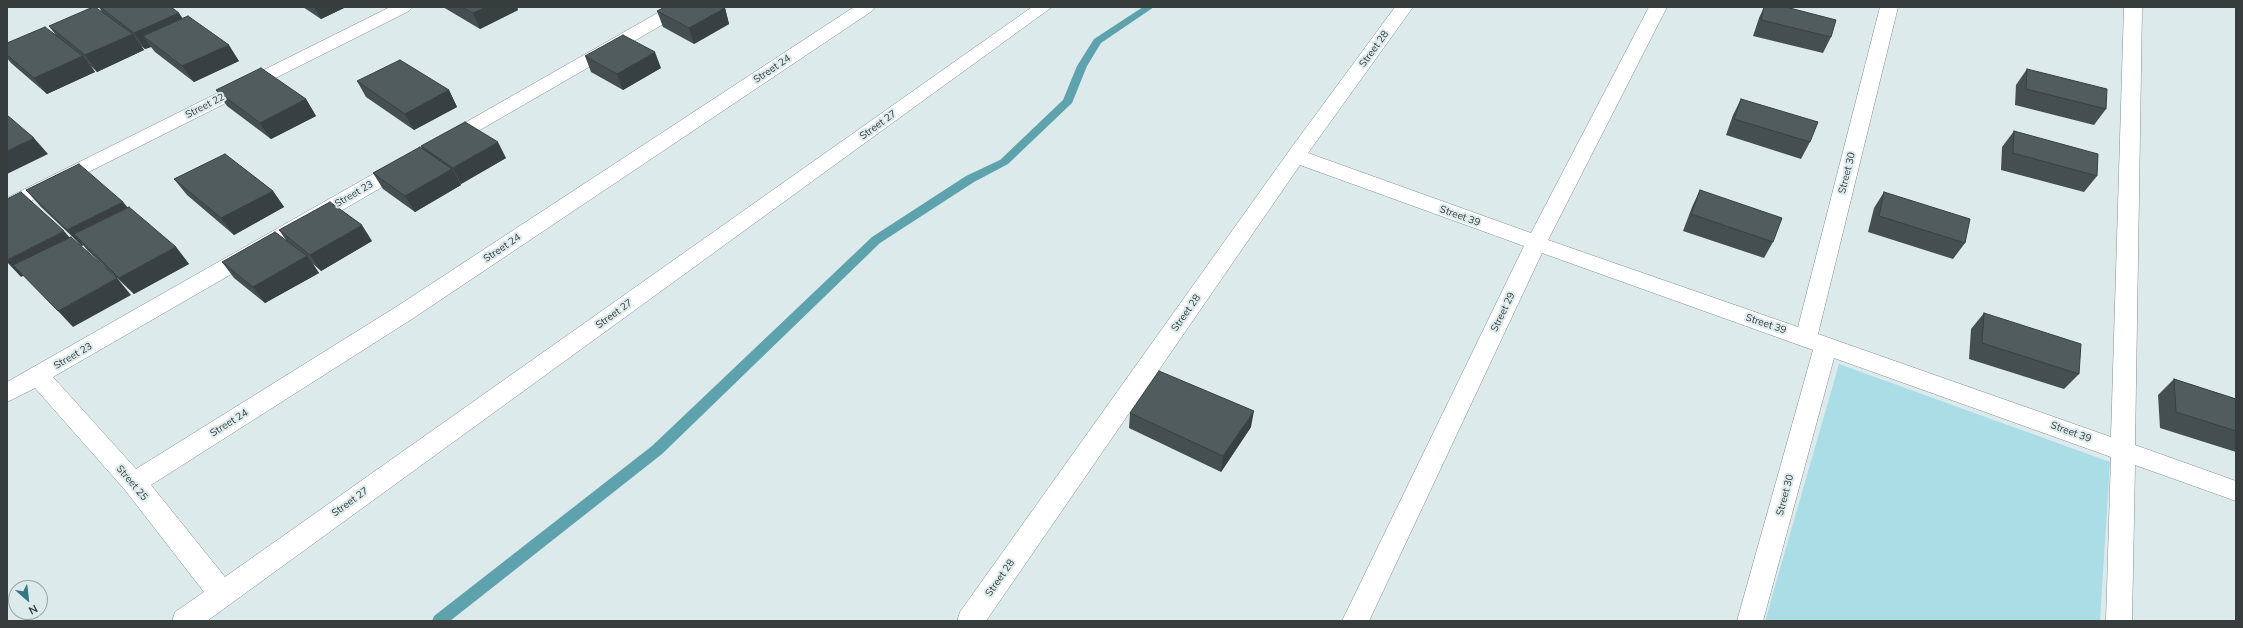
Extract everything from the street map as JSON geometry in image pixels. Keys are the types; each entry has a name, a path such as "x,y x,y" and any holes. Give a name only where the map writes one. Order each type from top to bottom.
{"street":[{"name":"Street 22","path":"7,206 403,7"},
{"name":"Street 23","path":"7,393 680,7"},
{"name":"Street 24","path":"134,483 404,313 866,7"},
{"name":"Street 27","path":"185,621 1043,7"},
{"name":"Street 28","path":"970,621 1296,156 1404,7"},
{"name":"Street 29","path":"1355,621 1536,243 1658,7"},
{"name":"Street 30","path":"1750,621 1816,342 1889,7"},
{"path":"2119,621 2133,7"},
{"name":"Street 39","path":"1296,156 1536,243 2236,490"},
{"name":"Street 25","path":"38,376 134,483 222,594"}],"shaded area":[{"path":"1839,364 2110,462 2100,621 1765,621"}],"building":[{"path":"93,7 133,34 85,55 49,26"},
{"path":"100,7 171,7 179,13 134,33"},
{"path":"462,7 486,7 473,13"},
{"path":"665,7 725,8 689,28 657,11"},
{"path":"1764,7 1786,7 1836,20 1831,37 1761,20"},
{"path":"188,16 229,45 182,66 143,36"},
{"path":"45,27 83,56 34,78 7,55 7,43"},
{"path":"623,35 655,52 617,74 585,56"},
{"path":"400,60 449,90 405,114 357,81"},
{"path":"261,68 306,99 260,123 216,90"},
{"path":"2027,69 2107,89 2106,109 2026,89"},
{"path":"1741,99 1818,122 1810,142 1734,119"},
{"path":"7,115 34,138 7,151"},
{"path":"465,122 498,142 453,168 421,146"},
{"path":"2014,131 2098,154 2097,176 2013,153"},
{"path":"420,147 452,169 405,196 373,173"},
{"path":"225,154 273,191 221,218 174,179"},
{"path":"79,164 123,202 67,230 26,190"},
{"path":"1700,190 1782,218 1773,242 1691,214"},
{"path":"21,192 64,231 7,260 7,199"},
{"path":"1884,192 1970,219 1965,243 1879,216"},
{"path":"330,202 362,225 310,255 279,230"},
{"path":"129,207 176,247 119,278 74,234"},
{"path":"275,232 307,256 253,287 222,262"},
{"path":"71,237 117,278 58,311 13,265"},
{"path":"1984,313 2081,344 2079,374 1982,343"},
{"path":"1159,371 1254,411 1223,456 1130,413"},
{"path":"2174,379 2236,399 2236,431 2176,412"}],"waterway":[{"path":"439,621 657,450 876,240 970,179 1004,162 1068,101 1082,66 1097,41 1149,7"}]}
